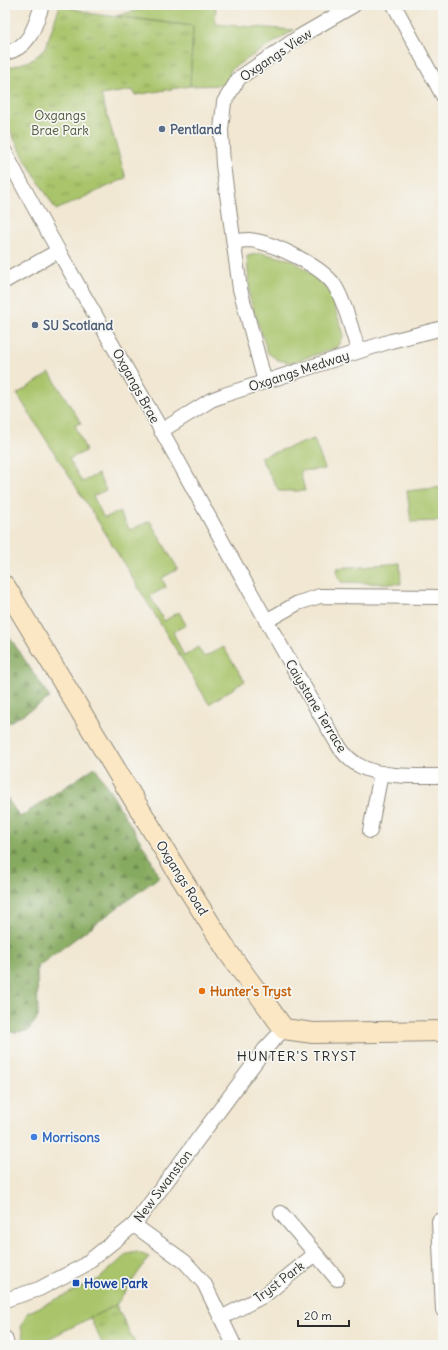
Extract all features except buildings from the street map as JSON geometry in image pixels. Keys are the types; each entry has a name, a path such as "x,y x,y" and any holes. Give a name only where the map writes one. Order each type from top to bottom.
{"main road":[{"name":"Oxgangs Road","path":"5,586 205,915 233,958 284,1029"},
{"path":"284,1029 313,1033 443,1031"}],"street":[{"path":"5,53 14,51 32,36 42,5"},
{"name":"Oxgangs View","path":"265,382 242,297 223,165 222,130 224,102 239,78 299,37 354,5"},
{"path":"394,5 443,96"},
{"name":"Oxgangs Brae","path":"5,152 58,251 161,431 266,621"},
{"path":"234,242 248,240 268,244 305,262 325,274 336,286 341,297 359,351"},
{"path":"5,281 58,251"},
{"name":"Oxgangs Medway","path":"161,431 211,400 390,341 443,328"},
{"path":"266,621 298,603 320,596 443,597"},
{"name":"Caiystane Terrace","path":"266,621 340,748 358,766 381,773 443,776"},
{"path":"370,831 381,773"},
{"name":"New Swanston","path":"5,1300 39,1289 83,1266 134,1225 265,1049 284,1029"},
{"name":"Tryst Park","path":"281,1213 336,1279"},
{"path":"439,1221 442,1244 443,1310"},
{"path":"134,1225 185,1262 204,1282 234,1345"},
{"name":"Tryst Park","path":"221,1318 265,1295 314,1254"},
{"path":"5,1338 7,1345"}],"green space":[{"name":"Oxgangs Brae Park","path":"60,5 94,14 193,26 190,86 135,95 133,90 101,95 126,178 56,210 26,161 5,121 5,69 32,60 45,49"},
{"path":"157,5 216,5 215,24 294,30 231,69 226,85 190,86 193,26 116,16"},
{"path":"261,253 292,260 314,275 329,291 344,335 338,347 291,363 278,360 268,353 250,299 247,256"},
{"path":"50,373 81,423 75,425 86,451 69,459 82,482 98,474 106,490 93,496 104,518 119,512 130,530 150,521 178,569 162,578 166,587 150,596 164,621 179,612 186,625 173,632 184,656 198,647 204,657 223,647 245,681 209,704 104,531 17,394"},
{"path":"314,439 325,469 300,471 305,491 279,491 260,457"},
{"path":"443,487 443,521 411,522 407,491"},
{"path":"400,563 401,584 341,582 338,577 337,568"},
{"path":"5,630 50,698 5,725"},
{"path":"95,767 150,857 159,877 37,967 38,1017 28,1031 5,1033 5,795 20,817"},
{"path":"137,1252 149,1257 116,1305 36,1345 25,1345 21,1327 27,1313 99,1279 127,1254"},
{"path":"116,1305 136,1345 103,1345 90,1318"}],"place":[{"name":"Pentland","path":"162,129"},
{"name":"SU Scotland","path":"35,325"},
{"name":"Hunter's Tryst","path":"202,991"},
{"name":"Morrisons","path":"34,1137"},
{"name":"Howe Park","path":"76,1283"}],"district":[{"name":"HUNTER'S TRYST","path":"297,1056"}]}
